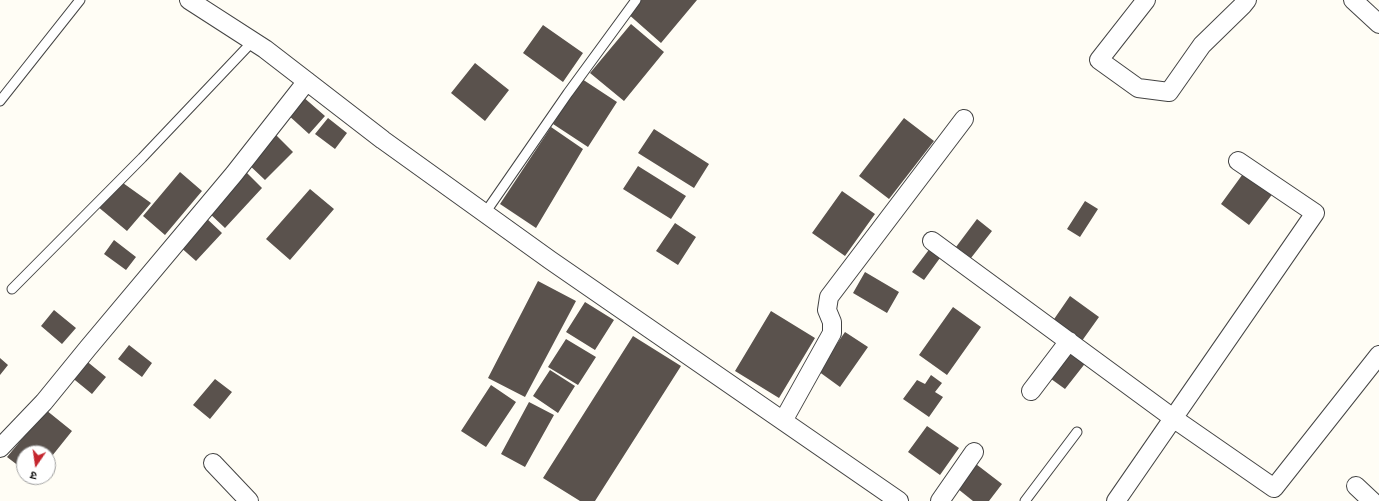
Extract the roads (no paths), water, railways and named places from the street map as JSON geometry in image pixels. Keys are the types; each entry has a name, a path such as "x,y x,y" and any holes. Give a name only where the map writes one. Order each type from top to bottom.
{"street":[{"path":"189,0 253,41 383,140 550,260 899,501"},
{"path":"1146,0 1099,60 1138,88 1169,92 1202,45 1244,5 1247,0"},
{"path":"1353,0 1379,24"},
{"path":"0,448 44,402 234,174 307,81"},
{"path":"783,421 832,333 832,322 827,310 829,297 964,119"},
{"path":"1124,498 1173,418 1315,213 1238,161"},
{"path":"932,241 1173,418 1274,488 1379,355"},
{"path":"1031,391 1069,341"},
{"path":"940,501 974,452"},
{"path":"213,463 249,501"},
{"path":"1356,486 1372,501"}],"lane":[{"path":"0,101 80,0"},
{"path":"485,213 568,92 636,0"},
{"path":"12,289 142,158 253,41"},
{"path":"1025,501 1077,432"}]}
